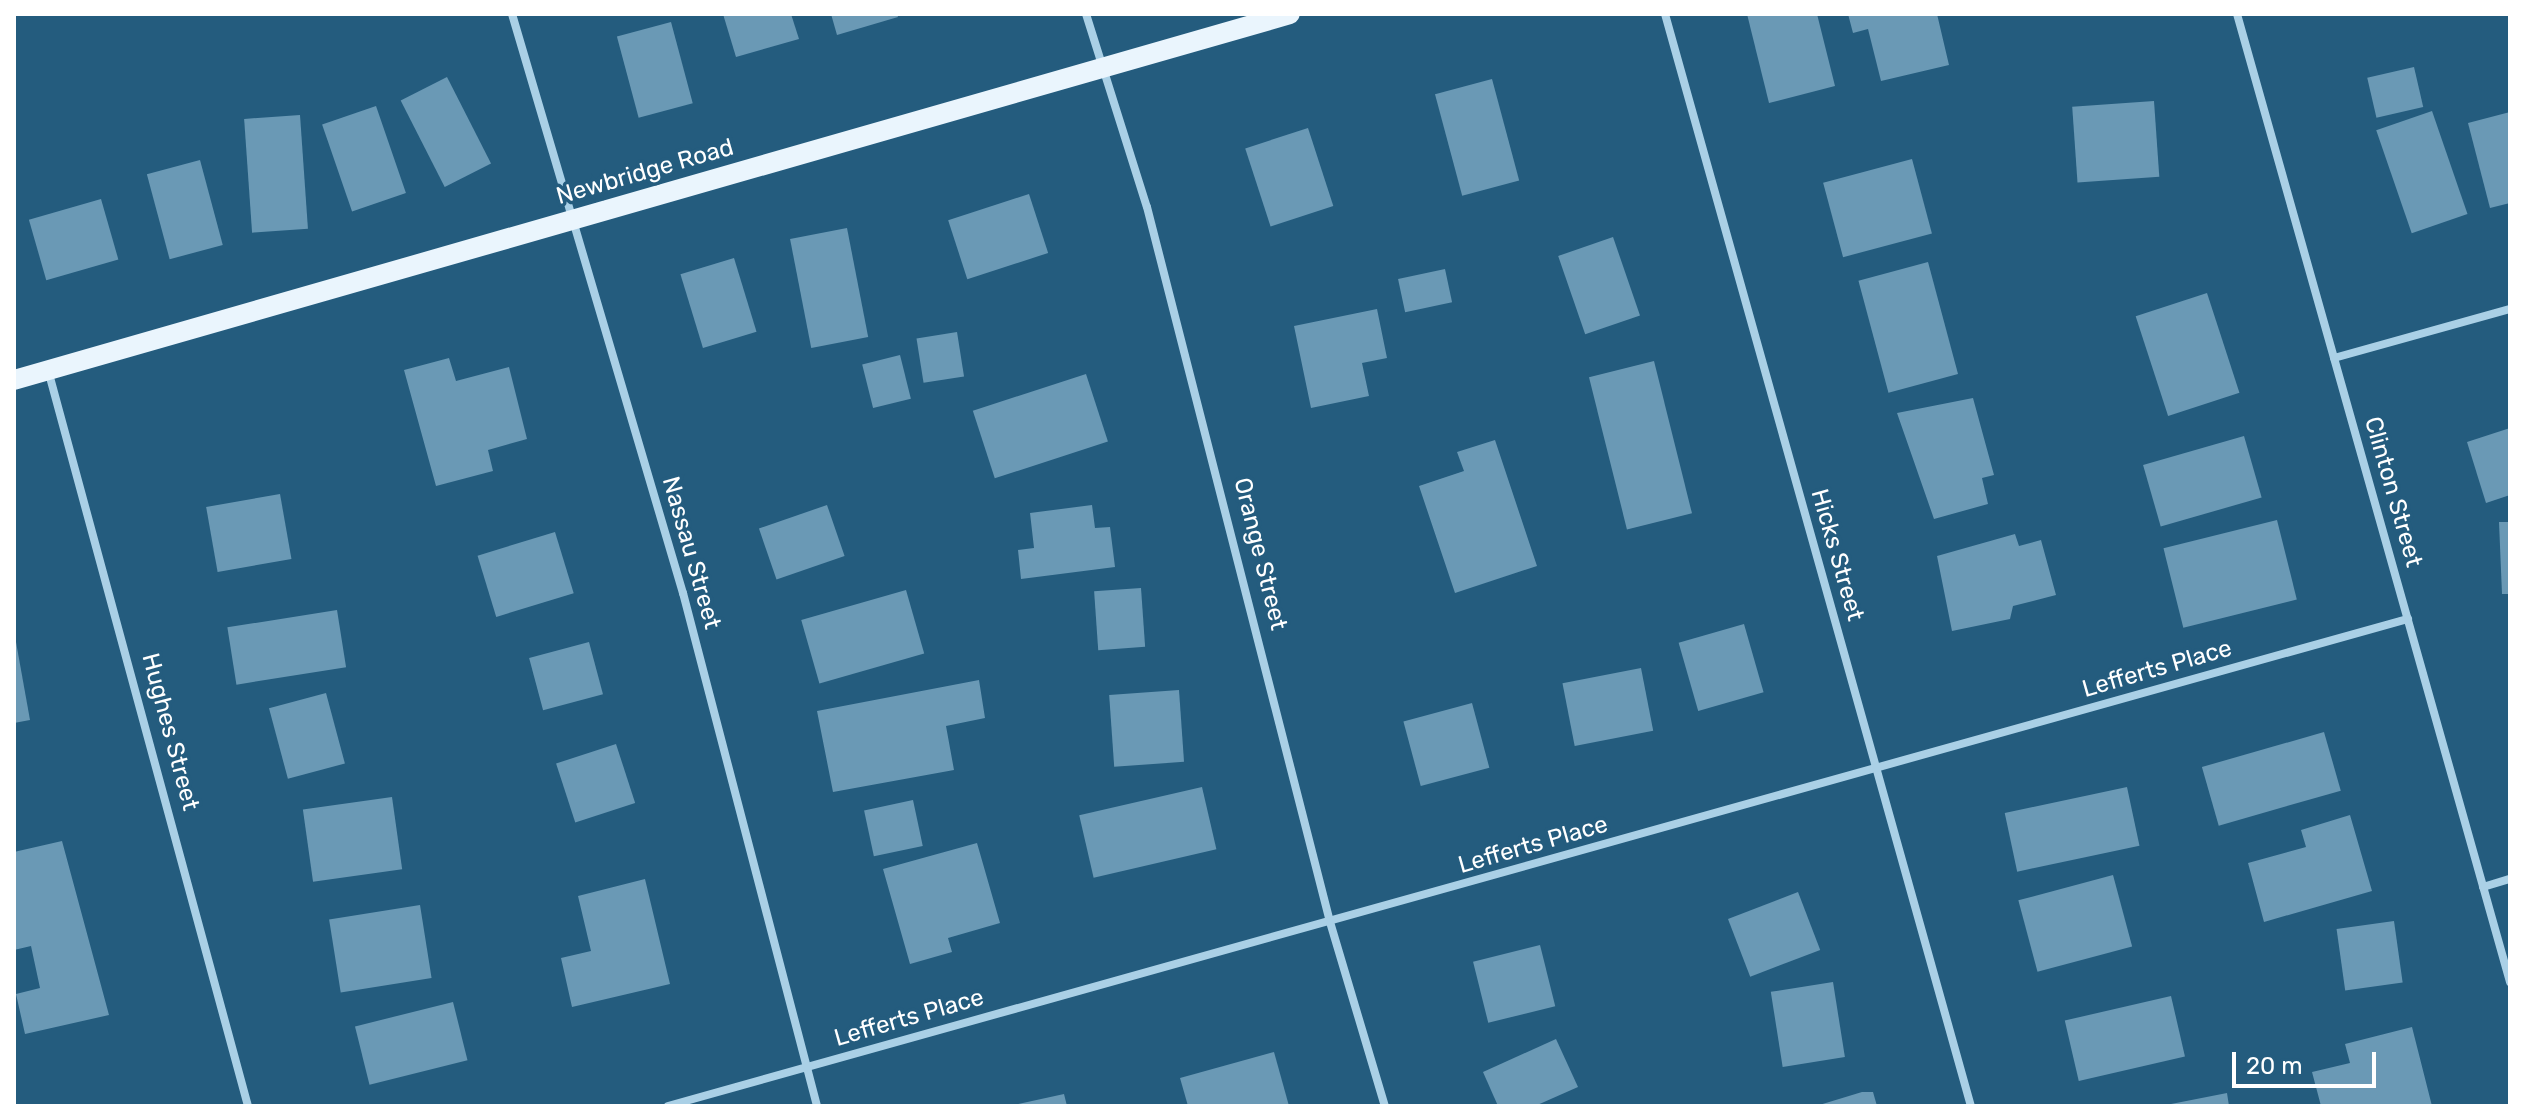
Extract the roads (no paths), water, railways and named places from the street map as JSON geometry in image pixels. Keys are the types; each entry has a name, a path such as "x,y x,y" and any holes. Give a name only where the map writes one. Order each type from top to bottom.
{"main road":[{"name":"Newbridge Road","path":"14,380 1290,14"}],"street":[{"name":"Nassau Street","path":"512,14 683,593 817,1106"},
{"name":"Orange Street","path":"1086,14 1241,557 1330,922 1385,1106"},
{"name":"Hicks Street","path":"1665,14 1971,1106"},
{"name":"Clinton Street","path":"2237,14 2510,982"},
{"path":"2334,358 2510,309"},
{"name":"Hughes Street","path":"48,369 248,1106"},
{"name":"Lefferts Place","path":"668,1106 2408,619"},
{"path":"2483,887 2510,879"}]}
